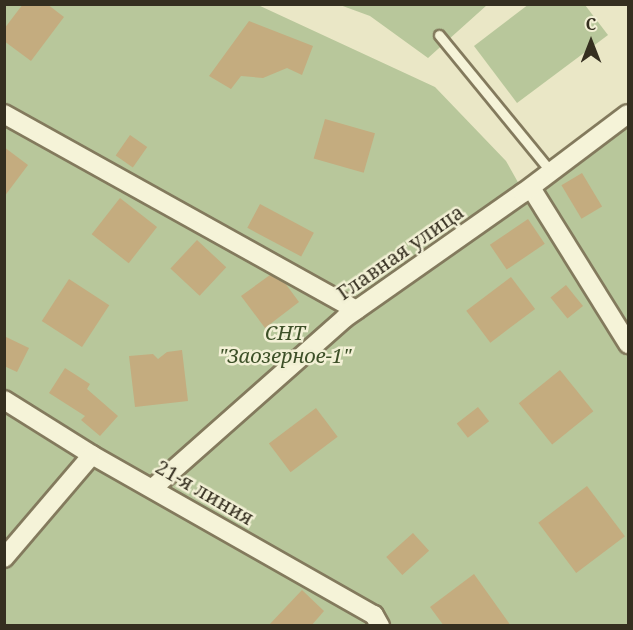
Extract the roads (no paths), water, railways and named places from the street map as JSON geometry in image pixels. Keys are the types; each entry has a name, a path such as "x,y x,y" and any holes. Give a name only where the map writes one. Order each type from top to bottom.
{"street":[{"path":"4,114 356,310"},
{"name":"Главная улица","path":"154,487 356,310 531,188 628,114"},
{"path":"531,188 628,344"},
{"name":"21-я линия","path":"4,400 92,455 154,487 374,615 380,626"},
{"path":"4,558 92,455"}],"lane":[{"path":"439,35 551,172"}],"park label":[{"name":"СНТ \"Заозерное-1\"","path":"285,344"}]}
